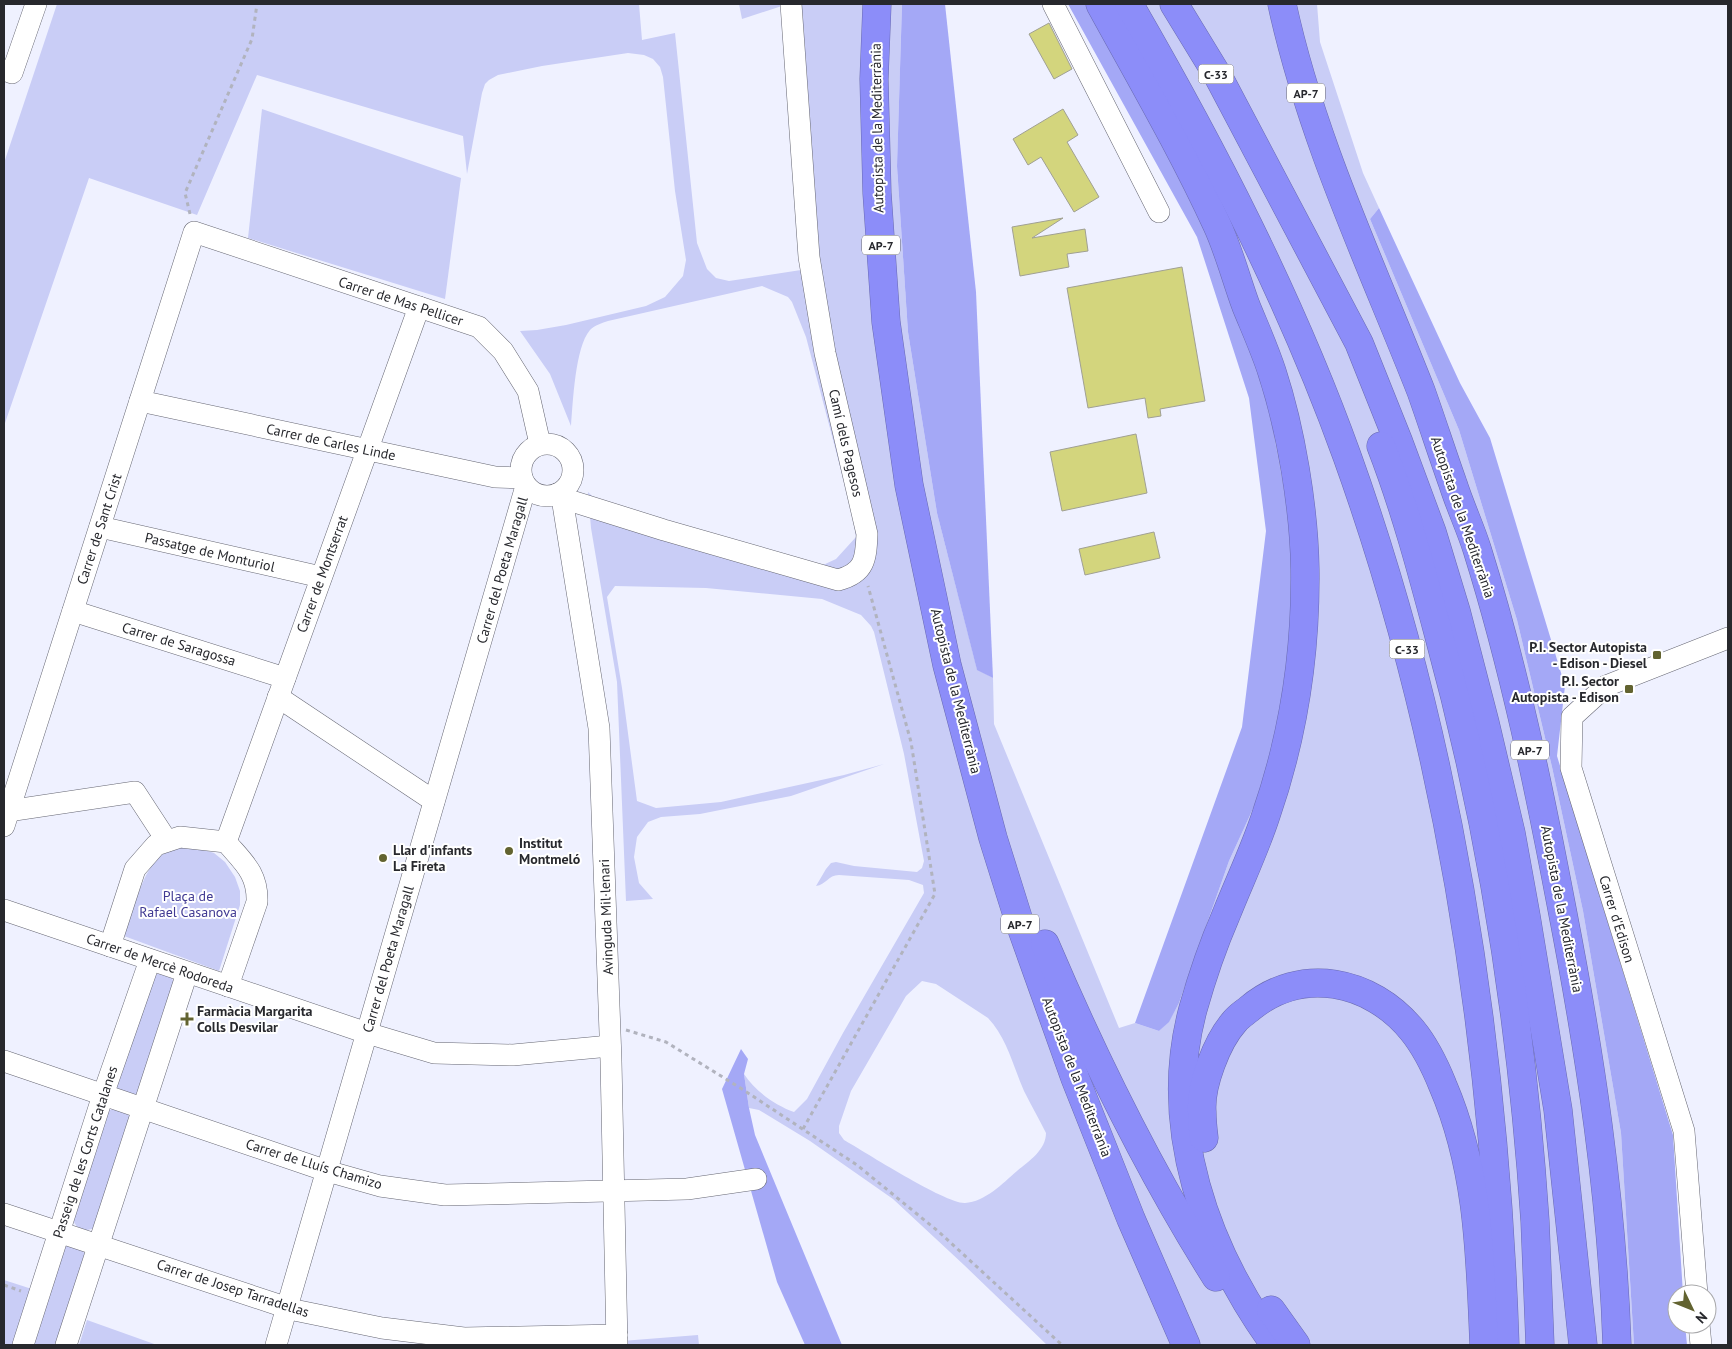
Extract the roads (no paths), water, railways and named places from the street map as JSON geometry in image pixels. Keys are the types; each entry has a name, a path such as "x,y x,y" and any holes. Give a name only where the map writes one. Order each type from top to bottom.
{"highway":[{"name":"Autopista de la Mediterrània","path":"877,4 874,79 876,193 886,322 909,485 947,665 993,838 1016,912 1075,1078 1131,1219 1186,1345"},
{"path":"1100,4 1193,176 1218,229 1272,372 1287,429 1299,499 1305,568 1304,602 1300,667 1292,717 1266,814 1247,866 1225,916 1192,1013 1185,1050 1183,1086 1186,1142 1193,1180 1207,1223 1226,1267 1255,1318 1274,1345"},
{"name":"C-33","path":"1129,4 1220,166 1300,337 1346,454 1373,531 1406,642 1442,795 1480,1029 1498,1218 1505,1345"},
{"name":"C-33","path":"1174,4 1218,76 1294,221 1383,451 1415,549 1460,712 1480,805 1515,1022 1535,1221 1540,1345"},
{"name":"Autopista de la Mediterrània","path":"1282,4 1300,72 1336,181 1422,394 1476,546 1512,670 1553,857 1595,1095 1616,1295 1617,1345"},
{"path":"1294,221 1359,343 1399,443 1440,558 1456,611 1511,833 1558,1110 1583,1345"},
{"path":"909,485 954,636 994,792 1013,857 1044,940 1070,1002 1126,1121 1188,1233 1247,1328 1260,1345"},
{"path":"1296,1345 1270,1309 1237,1248 1216,1192 1205,1147 1201,1110 1212,1062 1220,1043 1235,1021 1258,1001 1289,986 1334,983 1360,990 1383,1002 1398,1015 1424,1047 1435,1066 1450,1100 1461,1133 1475,1203 1480,1257 1484,1345"}],"street":[{"path":"4,70 12,73 36,4"},
{"name":"Camí dels Pagesos","path":"560,496 838,580 850,577 860,569 866,555 867,534 825,354 809,257 791,4"},
{"path":"1053,4 1159,212"},
{"name":"Carrer de Mas Pellicer","path":"194,232 479,327 503,351 528,390 540,444"},
{"name":"Carrer de Sant Crist","path":"6,819 194,232"},
{"name":"Carrer de Montserrat","path":"226,842 419,307"},
{"name":"Carrer de Carles Linde","path":"140,401 524,482"},
{"path":"540,444 553,444 562,448 569,455 573,463 571,482 560,496 542,496 533,492 524,482 520,469 522,460 532,448 540,444"},
{"name":"Carrer del Poeta Maragall","path":"276,1345 434,801 524,482"},
{"name":"Avinguda Mil·lenari","path":"560,496 599,728 610,1036 617,1340"},
{"name":"Passatge de Monturiol","path":"100,527 321,578"},
{"name":"Carrer de Saragossa","path":"72,611 281,687 434,801"},
{"name":"Carrer d'Edison","path":"1696,1284 1684,1131 1570,768 1572,718 1606,686 1728,638"},
{"path":"6,819 135,792 167,841"},
{"path":"110,946 134,868 156,845 180,837 226,842 252,873 257,889 257,902 228,986"},
{"name":"Carrer de Mercè Rodoreda","path":"4,910 367,1033 434,1053 513,1055 610,1036"},
{"name":"Passeig de les Corts Catalanes","path":"23,1345 103,1095 150,960"},
{"path":"66,1345 187,973"},
{"name":"Carrer de Lluís Chamizo","path":"4,1061 326,1171 380,1186 445,1195 614,1192 687,1189 756,1179"},
{"name":"Carrer de Josep Tarradellas","path":"4,1214 294,1310 382,1328 464,1338 617,1340"}],"place":[{"name":"P.I. Sector Autopista - Edison - Diesel","path":"1657,655"},
{"name":"P.I. Sector Autopista - Edison","path":"1629,689"},
{"name":"Institut Montmeló","path":"509,851"},
{"name":"Llar d'infants La Fireta","path":"383,858"},
{"name":"Farmàcia Margarita Colls Desvilar","path":"187,1019"}],"park label":[{"name":"Plaça de Rafael Casanova","path":"188,904"}]}
